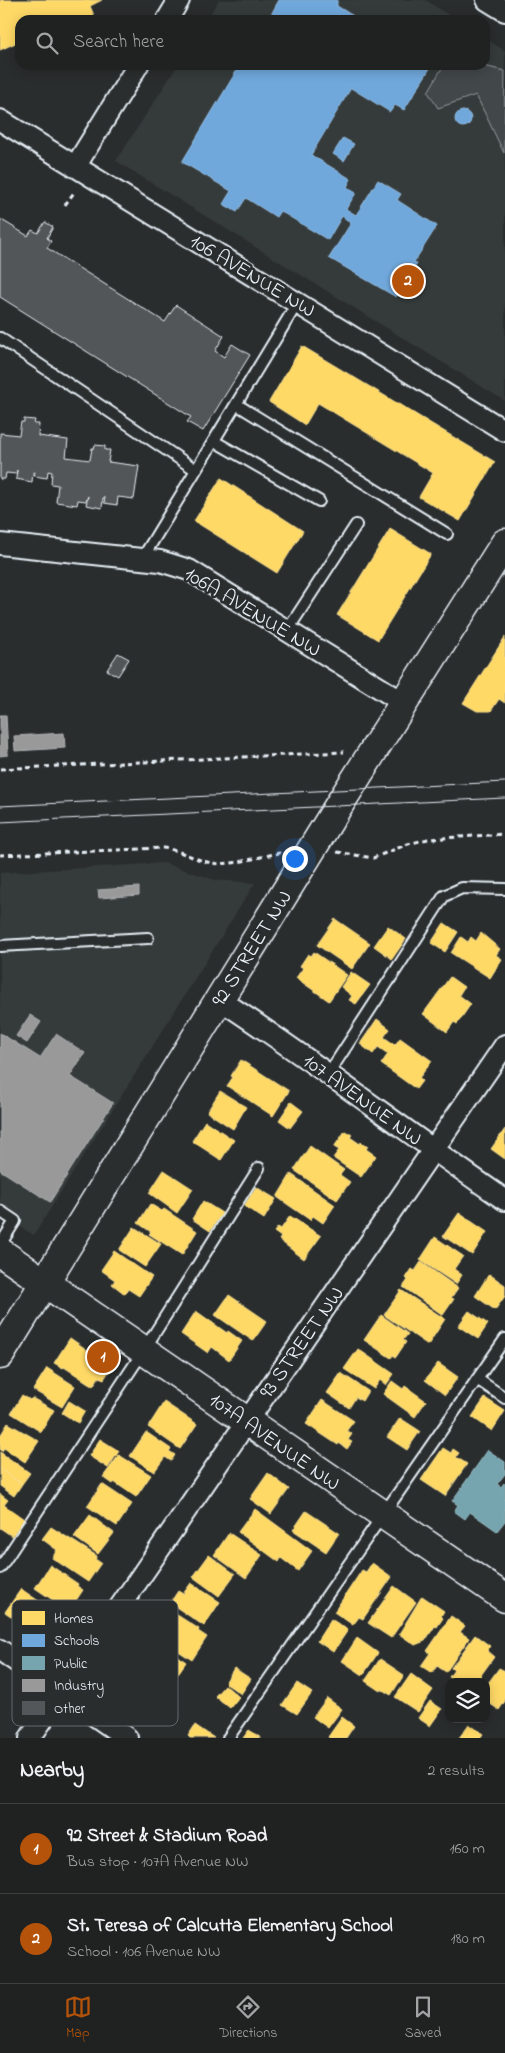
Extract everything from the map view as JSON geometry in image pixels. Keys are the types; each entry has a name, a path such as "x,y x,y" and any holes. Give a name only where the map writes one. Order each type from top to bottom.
{"street":[{"path":"170,15 179,0"},
{"path":"487,0 505,11"},
{"path":"75,167 135,70"},
{"name":"106 AVENUE NW","path":"0,120 505,431"},
{"name":"92 STREET NW","path":"0,1355 219,999 505,542"},
{"name":"106A AVENUE NW","path":"0,544 142,559 168,563 189,570 404,703"},
{"name":"107 AVENUE NW","path":"219,999 329,1073 433,1150 505,1200"},
{"name":"93 STREET NW","path":"125,1600 505,1045"},
{"name":"107A AVENUE NW","path":"0,1252 505,1598"},
{"path":"0,1650 12,1658"},
{"name":"93 STREET NW","path":"30,1738 38,1726"},
{"path":"110,1726 127,1738"}],"lane":[{"path":"142,559 298,302"},
{"path":"0,338 196,470"},
{"path":"236,404 447,534"},
{"path":"214,440 319,501"},
{"path":"287,631 356,525"},
{"path":"329,1073 444,896 462,888 505,889"},
{"path":"0,946 148,938"},
{"path":"0,1568 144,1350 259,1168"},
{"path":"0,1212 15,1221 0,1245"},
{"path":"228,1738 384,1516 505,1339"},
{"path":"477,1379 505,1398"}],"path":[{"path":"65,205 75,191"},
{"path":"0,769 374,750"},
{"path":"0,855 163,848 173,849 207,862 220,864 280,853 346,853 373,858 408,844 428,839 505,834"}],"shaded area":[{"path":"219,0 425,0 449,15 209,15"},
{"path":"490,41 505,51 505,401 116,161 175,70 490,70"},
{"path":"490,68 505,71 504,153 476,95 438,108 428,92 441,70 490,70"},
{"path":"164,863 215,880 255,883 34,1235 0,1215 0,873"}],"building: Homes":[{"path":"0,0 102,0 90,6 94,15 15,15 15,43 0,50"},
{"path":"302,346 495,462 460,521 419,497 433,473 318,403 305,425 269,402"},
{"path":"221,478 303,531 277,573 194,521"},
{"path":"390,529 431,554 378,640 337,615"},
{"path":"505,637 505,703 499,699 491,711 477,711 463,703"},
{"path":"335,919 370,943 352,969 317,945"},
{"path":"444,923 458,932 445,952 431,943"},
{"path":"388,926 406,939 392,959 374,946"},
{"path":"481,933 500,949 496,955 502,959 490,978 451,953 461,937 468,942 471,937 476,941"},
{"path":"314,952 347,975 329,1001 296,978 303,968 300,966 308,954 311,956"},
{"path":"351,972 370,985 356,1004 349,1000 352,996 341,987"},
{"path":"450,977 464,987 459,995 471,1004 457,1024 454,1022 447,1032 423,1014"},
{"path":"377,1019 390,1029 384,1037 395,1045 400,1038 432,1061 419,1078 422,1081 416,1089 381,1064 388,1054 378,1047 373,1054 360,1044"},
{"path":"241,1060 289,1091 273,1116 227,1086"},
{"path":"220,1091 246,1107 233,1129 207,1112"},
{"path":"291,1102 303,1111 290,1128 279,1120"},
{"path":"205,1121 234,1140 221,1160 192,1141"},
{"path":"505,1129 505,1159 491,1149"},
{"path":"345,1131 352,1135 350,1137 360,1144 361,1142 368,1146 366,1149 376,1156 361,1177 333,1158 339,1150 334,1147"},
{"path":"310,1146 344,1170 340,1175 350,1182 337,1200 294,1170"},
{"path":"164,1170 193,1189 177,1213 149,1193"},
{"path":"291,1174 335,1205 323,1223 313,1216 310,1220 277,1197"},
{"path":"256,1187 276,1199 264,1219 244,1206"},
{"path":"203,1201 222,1213 210,1231 192,1219"},
{"path":"150,1204 162,1211 164,1209 197,1231 182,1255 149,1234 151,1232 138,1223"},
{"path":"459,1213 487,1232 472,1255 443,1236"},
{"path":"290,1216 321,1236 304,1259 279,1240 281,1237 274,1232 278,1227 281,1229"},
{"path":"134,1227 161,1244 145,1267 119,1250"},
{"path":"435,1237 463,1256 454,1269 462,1275 456,1284 420,1260"},
{"path":"114,1251 152,1277 139,1296 128,1289 125,1294 112,1284 115,1280 101,1270"},
{"path":"421,1262 458,1288 451,1298 454,1299 443,1315 403,1287 412,1269 415,1271"},
{"path":"489,1274 505,1285 505,1296 495,1310 475,1296"},
{"path":"401,1290 445,1319 428,1345 384,1315"},
{"path":"229,1295 267,1321 253,1341 215,1315"},
{"path":"196,1311 242,1341 229,1360 212,1347 208,1353 181,1334"},
{"path":"469,1311 488,1324 478,1339 458,1326"},
{"path":"381,1315 408,1334 403,1340 406,1342 396,1357 393,1355 391,1358 364,1340"},
{"path":"70,1338 112,1367 104,1379 99,1377 93,1386 64,1367 54,1363"},
{"path":"358,1349 394,1374 386,1385 380,1380 374,1389 344,1369"},
{"path":"438,1363 458,1377 445,1395 425,1380"},
{"path":"47,1368 75,1386 62,1407 33,1390"},
{"path":"341,1373 368,1391 362,1401 356,1397 349,1408 327,1393"},
{"path":"392,1381 403,1389 405,1386 426,1401 415,1417 383,1394"},
{"path":"22,1395 30,1400 32,1398 54,1410 41,1432 11,1413"},
{"path":"485,1398 505,1411 492,1431 472,1417"},
{"path":"322,1400 354,1421 347,1430 352,1434 348,1440 352,1442 347,1449 306,1424"},
{"path":"69,1401 85,1411 78,1423 62,1413"},
{"path":"164,1402 197,1424 180,1449 148,1427"},
{"path":"400,1418 420,1431 407,1450 387,1437"},
{"path":"8,1423 39,1441 25,1462 4,1448 2,1451 0,1449 0,1436"},
{"path":"146,1432 171,1449 169,1451 175,1455 171,1461 165,1457 154,1472 130,1456"},
{"path":"100,1439 119,1451 108,1468 89,1456"},
{"path":"443,1448 451,1453 453,1449 459,1453 456,1457 467,1464 445,1496 421,1480"},
{"path":"0,1452 30,1473 22,1484 0,1469"},
{"path":"119,1455 151,1475 136,1497 103,1477"},
{"path":"0,1469 22,1484 14,1496 0,1486"},
{"path":"268,1473 289,1489 271,1514 250,1499"},
{"path":"102,1484 132,1504 117,1526 87,1506"},
{"path":"0,1494 8,1500 4,1505 24,1519 12,1536 0,1528"},
{"path":"255,1509 312,1551 298,1571 281,1558 279,1562 238,1532"},
{"path":"306,1511 339,1533 326,1552 293,1530"},
{"path":"90,1515 114,1533 98,1554 74,1537"},
{"path":"51,1527 97,1556 95,1559 101,1563 88,1582 52,1558 57,1550 42,1539"},
{"path":"229,1533 262,1555 246,1578 214,1555"},
{"path":"209,1555 235,1574 219,1596 193,1577"},
{"path":"372,1563 392,1577 363,1619 359,1617 353,1625 334,1612 362,1570 366,1572"},
{"path":"50,1565 78,1584 77,1586 83,1590 76,1600 53,1600 35,1588"},
{"path":"191,1583 220,1602 204,1626 178,1608 178,1600 172,1600 178,1591 183,1594"},
{"path":"394,1586 416,1602 391,1638 368,1623"},
{"path":"21,1589 37,1600 13,1600"},
{"path":"422,1596 444,1611 441,1616 443,1618 425,1641 415,1645 399,1634"},
{"path":"12,1602 12,1617 5,1612"},
{"path":"178,1616 199,1629 198,1631 207,1637 192,1660 178,1651"},
{"path":"451,1616 465,1626 460,1632 469,1638 446,1672 437,1666 432,1673 421,1666 430,1653 427,1651"},
{"path":"331,1619 348,1630 333,1652 317,1641"},
{"path":"475,1635 490,1646 487,1651 494,1657 479,1678 450,1678 449,1677 454,1670 451,1668"},
{"path":"357,1638 378,1653 363,1675 342,1661"},
{"path":"178,1656 186,1662 178,1674"},
{"path":"380,1659 404,1675 391,1695 381,1689 380,1691 365,1681"},
{"path":"234,1668 251,1679 241,1694 225,1683"},
{"path":"499,1668 505,1671 505,1701 499,1710 490,1704 490,1680"},
{"path":"411,1674 433,1690 418,1712 395,1697"},
{"path":"297,1683 312,1693 297,1714 282,1705"},
{"path":"225,1685 239,1697 230,1708 215,1696"},
{"path":"327,1698 342,1709 328,1728 313,1717"},
{"path":"430,1701 442,1709 430,1726 418,1718"},
{"path":"342,1717 354,1726 346,1738 329,1738 328,1737"},
{"path":"469,1724 483,1734 480,1738 459,1738"},
{"path":"195,1725 214,1738 190,1738 188,1736"},
{"path":"249,1730 261,1738 243,1738"}],"building: Schools":[{"path":"279,0 337,0 337,6 352,15 271,15"},
{"path":"237,70 429,70 404,110 395,105 390,112 351,88 311,155 351,179 347,187 356,193 346,209 356,215 378,180 401,194 397,200 437,226 414,262 417,264 396,297 329,258 351,223 342,216 328,240 280,211 276,217 246,198 237,212 223,204 231,191 182,162"},
{"path":"460,111 466,111 471,116 469,125 460,127 455,122 455,116"},
{"path":"343,138 354,144 344,161 333,154"}],"building: Public":[{"path":"488,1450 505,1462 505,1474 497,1484 501,1487 505,1484 505,1521 497,1531 470,1512 465,1519 454,1511 458,1505 452,1501"}],"building: Industry":[{"path":"0,715 6,715 8,755 0,756"},
{"path":"64,733 65,748 15,751 14,736"},
{"path":"139,887 139,895 99,898 98,890"},
{"path":"30,1015 41,1022 27,1043 16,1036"},
{"path":"0,1033 40,1058 56,1034 85,1053 70,1076 113,1103 50,1202 0,1170"}],"building: Other":[{"path":"0,219 28,236 32,230 38,233 45,222 53,227 47,238 51,241 47,248 165,322 176,305 224,336 215,351 224,357 232,344 250,355 203,431 187,422 191,417 0,297"},
{"path":"24,419 35,420 34,424 39,424 38,436 68,440 66,457 90,460 92,448 95,445 105,446 105,450 110,450 108,462 139,466 134,499 118,497 117,505 104,503 105,498 103,498 102,508 86,505 88,496 86,501 78,500 77,505 56,502 58,485 51,484 52,472 48,471 47,478 34,476 35,472 33,472 32,482 16,479 17,470 16,474 6,473 5,479 0,479 0,433 19,435 21,422 24,422"},
{"path":"118,653 129,659 118,676 107,670"}],"tram line":[{"path":"0,806 505,782"},
{"path":"0,822 505,798"}],"place":[{"name":"St. Teresa of Calcutta Elementary School","path":"408,281"},
{"name":"92 Street & Stadium Road","path":"103,1357"}]}
